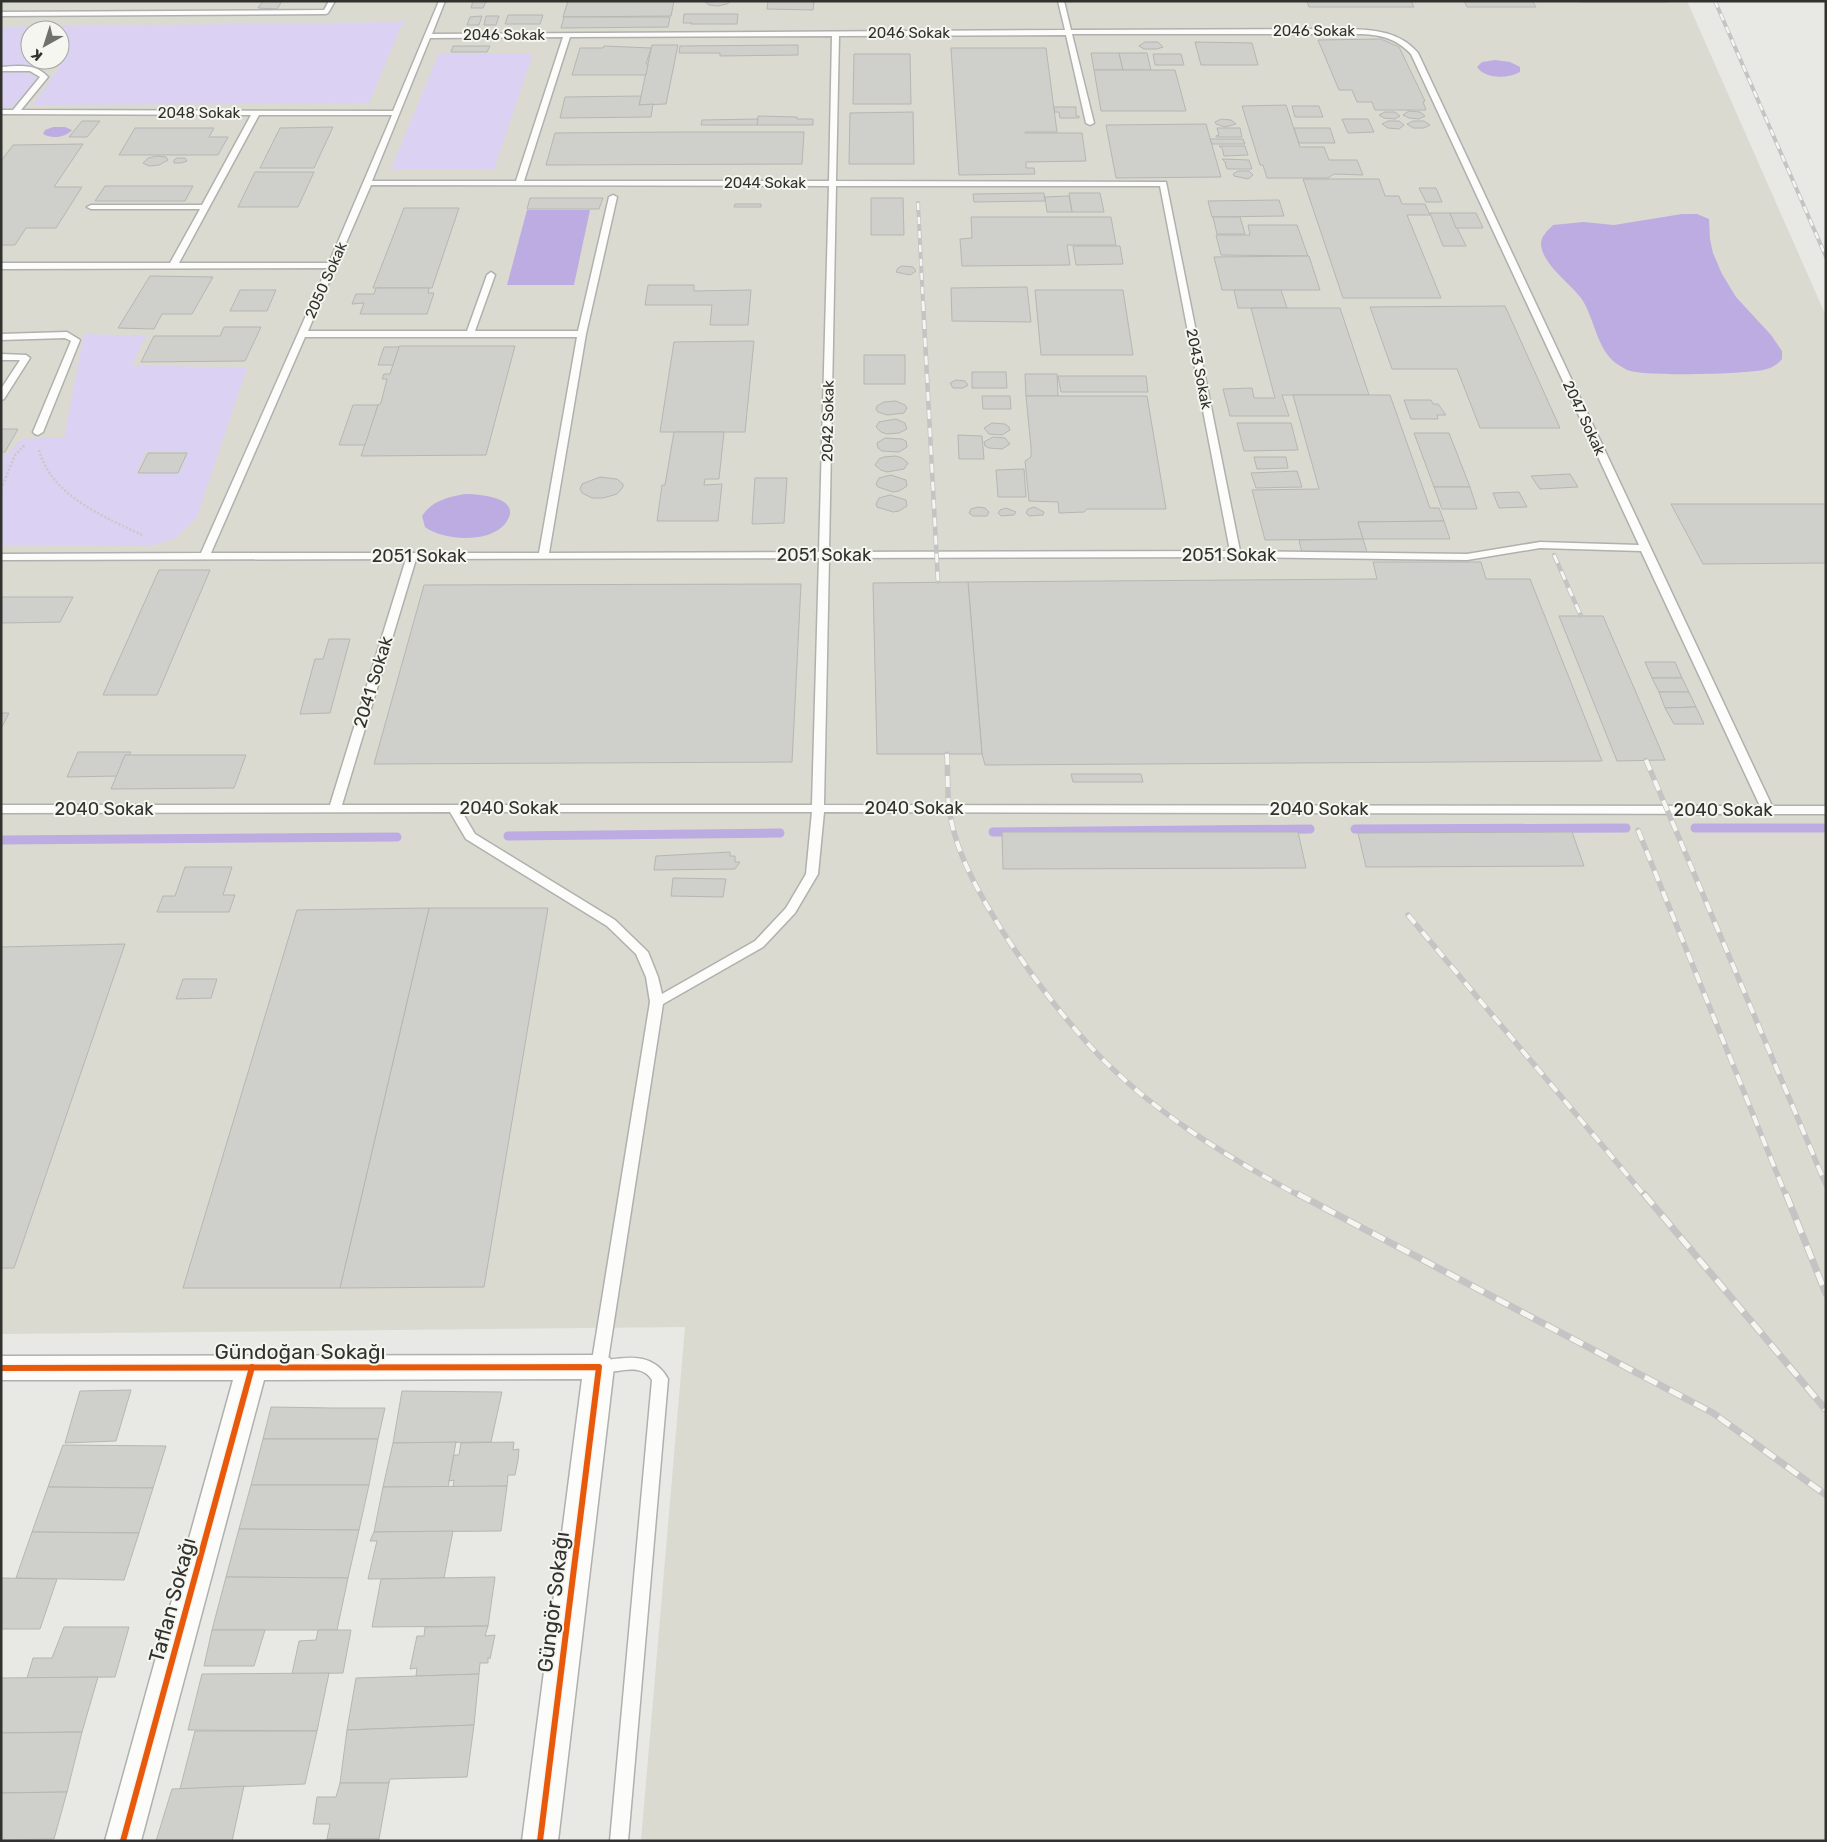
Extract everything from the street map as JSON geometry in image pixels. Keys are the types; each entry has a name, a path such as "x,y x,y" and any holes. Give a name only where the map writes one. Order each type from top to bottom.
{"street":[{"name":"Taflan Sokağı","path":"123,1841 252,1367"},
{"name":"Gündoğan Sokağı","path":"1,1368 599,1367"},
{"name":"Güngör Sokağı","path":"540,1841 599,1367"}],"lane":[{"path":"1,14 326,12 332,1"},
{"name":"2050 Sokak","path":"205,556 368,183 442,1"},
{"path":"1061,1 1090,123"},
{"name":"2046 Sokak","path":"427,36 1327,31 1368,32 1390,36"},
{"name":"2042 Sokak","path":"657,1002 759,944 791,910 812,874 818,808 836,34"},
{"path":"518,183 567,35"},
{"name":"2047 Sokak","path":"1390,36 1407,44 1414,53 1766,809"},
{"path":"1,69 31,69 40,72 44,77 15,112"},
{"name":"2048 Sokak","path":"1,112 396,113"},
{"path":"173,266 256,113"},
{"name":"2044 Sokak","path":"368,183 1163,184"},
{"name":"2043 Sokak","path":"1163,184 1236,554"},
{"path":"544,556 582,334 613,198"},
{"path":"92,207 205,207"},
{"path":"3,268 332,265"},
{"path":"470,334 491,275"},
{"path":"302,334 582,334"},
{"path":"1,337 61,335 72,336 76,340 38,432"},
{"path":"1,357 26,358 1,397"},
{"name":"2051 Sokak","path":"1,557 1236,554 1468,557 1540,546 1646,548"},
{"name":"2041 Sokak","path":"335,809 412,556"},
{"path":"454,808 470,836 611,923 642,952 652,977 657,1002 599,1367 637,1364 650,1366 657,1371 660,1379 620,1841"},
{"name":"2040 Sokak","path":"1,809 1826,810"}],"path":[{"path":"1,489 15,455 38,432"},
{"path":"38,432 39,455 48,473 66,493 128,528 184,556"}],"shaded area":[{"path":"1,1 1687,1 1826,316 1826,1841 641,1841 685,1327 1,1334"},
{"path":"405,22 400,29 369,103 33,105 57,70 70,70 70,26"},
{"path":"1,27 20,27 20,66 1,66"},
{"path":"439,53 533,53 494,169 391,169"},
{"path":"1495,60 1510,62 1520,67 1520,72 1509,76 1497,77 1485,74 1477,67 1482,62"},
{"path":"19,71 35,76 35,81 12,107 1,107 1,72"},
{"path":"53,127 65,127 72,130 66,135 58,137 50,137 43,134 45,130"},
{"path":"527,210 590,210 574,285 507,285"},
{"path":"1682,214 1697,214 1709,219 1713,253 1722,274 1736,297 1771,335 1782,351 1782,359 1774,366 1763,370 1715,374 1653,374 1627,370 1610,358 1604,350 1586,306 1576,292 1551,266 1546,259 1541,244 1545,233 1553,225 1583,222 1614,225"},
{"path":"84,334 146,336 132,365 247,368 196,519 175,538 151,546 1,545 1,455 7,454 22,439 64,437","holes":["146,452 188,452 179,474 136,474"]},
{"path":"465,494 488,496 504,502 509,507 510,513 507,521 491,534 468,538 444,535 433,532 425,527 422,516 430,507 446,498"}],"building":[{"path":"263,1 282,1 277,9 258,8"},
{"path":"473,1 486,1 483,8 471,8"},
{"path":"568,1 674,1 671,16 563,17"},
{"path":"731,1 718,6 709,5 705,2"},
{"path":"768,1 814,1 813,10 767,9"},
{"path":"1307,1 1411,1 1414,7 1309,7"},
{"path":"1464,1 1532,1 1536,7 1467,7"},
{"path":"1666,1 1667,2 1580,2"},
{"path":"684,14 738,14 737,24 691,24 683,23"},
{"path":"508,15 543,15 540,24 505,24"},
{"path":"482,16 479,25 467,25 470,17"},
{"path":"486,16 499,16 496,25 484,25"},
{"path":"564,17 670,17 668,27 561,28"},
{"path":"1381,39 1399,47 1425,101 1423,102 1426,110 1375,110 1372,102 1357,102 1352,90 1339,90 1318,40"},
{"path":"1145,42 1158,42 1163,47 1144,49 1139,46"},
{"path":"1195,42 1252,43 1258,65 1201,65"},
{"path":"652,45 678,45 666,104 639,105"},
{"path":"798,45 798,55 720,56 720,53 679,53 680,46"},
{"path":"453,46 490,46 487,52 451,52"},
{"path":"604,46 651,48 646,64 648,64 646,75 572,75 580,48 603,48"},
{"path":"951,48 1046,48 1057,132 1025,133 1082,133 1086,161 1026,162 1026,168 1034,168 1035,174 959,175"},
{"path":"1091,53 1119,53 1123,70 1094,70"},
{"path":"1119,53 1147,53 1151,70 1123,70"},
{"path":"854,54 910,54 911,104 853,104"},
{"path":"1153,54 1181,54 1184,65 1155,65"},
{"path":"1094,70 1175,70 1186,111 1101,111"},
{"path":"641,96 639,105 653,104 651,117 560,118 565,97"},
{"path":"1286,105 1300,147 1324,147 1329,160 1357,160 1363,175 1334,174 1328,178 1267,178 1263,165 1260,165 1242,106"},
{"path":"1292,106 1319,106 1323,117 1295,117"},
{"path":"1054,107 1076,107 1076,116 1079,116 1079,118 1060,118 1059,112 1055,112"},
{"path":"1409,111 1420,112 1425,116 1419,119 1403,115"},
{"path":"913,112 914,164 849,164 850,113"},
{"path":"1385,112 1395,112 1400,116 1395,119 1384,118 1379,115"},
{"path":"758,116 813,119 813,125 757,125"},
{"path":"758,119 757,125 701,125 702,120"},
{"path":"1221,119 1231,120 1236,124 1225,127 1216,124 1215,122"},
{"path":"1342,119 1368,119 1374,132 1348,133"},
{"path":"82,121 100,121 87,137 69,137"},
{"path":"1388,121 1399,121 1404,125 1399,129 1388,128 1382,124"},
{"path":"1413,121 1424,121 1430,125 1424,128 1413,128 1407,124"},
{"path":"1206,124 1221,177 1116,178 1106,125"},
{"path":"333,127 314,168 260,168 280,128"},
{"path":"135,128 214,128 209,137 228,137 218,155 119,155"},
{"path":"1217,128 1240,128 1242,137 1216,137 1219,135"},
{"path":"1294,128 1330,128 1335,143 1299,143"},
{"path":"804,132 802,164 546,165 555,133"},
{"path":"1210,139 1243,139 1245,144 1212,144"},
{"path":"83,144 54,187 82,187 56,228 26,228 15,245 1,245 1,161 13,145"},
{"path":"1219,146 1245,146 1248,155 1224,156 1222,148"},
{"path":"166,157 168,160 159,165 149,166 143,163 148,158"},
{"path":"185,158 187,161 174,163 174,160"},
{"path":"1222,159 1249,160 1252,169 1227,169"},
{"path":"1238,171 1249,171 1253,175 1248,179 1234,176 1233,174"},
{"path":"255,172 314,172 298,207 238,207"},
{"path":"1303,179 1379,179 1385,196 1399,196 1402,204 1425,204 1430,215 1407,215 1441,298 1343,298"},
{"path":"105,186 193,186 185,201 95,201"},
{"path":"1419,188 1436,188 1442,202 1426,202"},
{"path":"1044,193 1045,201 974,202 973,194"},
{"path":"1069,193 1100,193 1104,212 1072,212"},
{"path":"1069,196 1072,212 1047,212 1045,197"},
{"path":"530,198 603,198 599,209 527,209"},
{"path":"871,198 903,198 904,235 871,235"},
{"path":"1279,200 1284,216 1212,217 1208,201"},
{"path":"735,204 761,204 761,207 734,207"},
{"path":"404,208 459,208 432,288 373,288"},
{"path":"1430,213 1450,213 1466,246 1443,246"},
{"path":"1450,213 1476,213 1483,228 1456,228"},
{"path":"971,217 1111,217 1116,245 1067,245 1070,265 962,266 960,239 972,238"},
{"path":"1213,217 1240,217 1245,234 1217,234"},
{"path":"1248,225 1297,225 1308,256 1221,255 1216,235 1250,235"},
{"path":"1073,246 1120,246 1123,264 1076,265"},
{"path":"1309,256 1320,290 1222,290 1214,257"},
{"path":"902,266 913,267 916,271 910,275 896,272"},
{"path":"150,276 213,277 192,314 162,314 154,329 118,328"},
{"path":"648,285 694,285 694,291 751,290 748,325 710,325 712,305 645,305"},
{"path":"1027,287 1031,322 952,321 951,288"},
{"path":"376,288 429,288 428,293 434,293 427,314 360,314 364,303 352,304 356,294 374,294"},
{"path":"240,290 276,290 267,311 230,311"},
{"path":"1035,290 1123,290 1133,355 1041,355"},
{"path":"1234,290 1281,290 1287,308 1238,308"},
{"path":"1505,306 1560,428 1480,428 1457,369 1392,369 1370,307"},
{"path":"1251,308 1340,308 1369,395 1282,395 1289,416 1230,416 1223,389 1252,388 1254,398 1275,398"},
{"path":"224,327 261,327 245,361 141,362 154,336 220,336"},
{"path":"754,341 745,432 660,432 674,342"},
{"path":"399,346 515,346 486,455 361,456 378,405 381,403 387,379 382,379 384,374 390,374"},
{"path":"384,347 399,347 393,365 378,365"},
{"path":"864,355 905,355 905,384 864,384"},
{"path":"972,372 1006,372 1007,388 972,388"},
{"path":"1025,374 1057,374 1058,396 1026,396"},
{"path":"1058,376 1146,376 1148,392 1061,392"},
{"path":"956,380 965,381 968,385 963,388 953,388 950,383"},
{"path":"1293,395 1390,395 1430,508 1439,508 1444,521 1358,522 1363,539 1265,540 1252,490 1319,489"},
{"path":"982,396 1010,396 1011,409 983,409"},
{"path":"1026,396 1147,396 1166,509 1087,509 1084,512 1059,513 1058,502 1029,501 1025,461 1031,457 1031,447"},
{"path":"1404,400 1431,400 1433,404 1438,404 1446,415 1437,415 1438,419 1411,419"},
{"path":"896,401 907,408 904,413 887,415 878,412 876,409 877,406 884,402"},
{"path":"353,405 378,405 365,445 339,445"},
{"path":"896,419 905,423 907,429 899,433 887,434 881,432 876,427 879,422"},
{"path":"992,423 1005,424 1010,430 1002,435 989,434 984,428"},
{"path":"1237,423 1291,423 1298,450 1244,451"},
{"path":"1,429 18,429 5,452 1,452"},
{"path":"674,432 724,432 719,479 705,479 704,485 722,484 718,521 657,521 662,485 665,485"},
{"path":"1414,433 1449,433 1470,487 1434,487"},
{"path":"958,435 982,436 984,459 959,459"},
{"path":"993,437 1005,438 1010,444 1002,449 985,446 984,442"},
{"path":"885,438 902,439 906,441 907,447 899,452 882,451 878,448 877,443"},
{"path":"148,453 187,453 178,473 138,473"},
{"path":"896,456 908,463 904,469 887,472 875,465 879,459"},
{"path":"1254,457 1286,457 1288,468 1257,469"},
{"path":"1024,469 1026,497 998,497 996,470"},
{"path":"1297,471 1302,487 1256,488 1251,473"},
{"path":"1570,474 1578,487 1540,489 1531,476"},
{"path":"891,475 906,480 907,486 893,492 878,487 876,484 879,478"},
{"path":"600,477 617,479 623,484 623,487 617,494 603,498 592,498 582,493 580,489 582,484"},
{"path":"755,478 787,478 784,523 752,524"},
{"path":"1434,487 1470,487 1477,509 1442,509"},
{"path":"1519,492 1527,507 1499,508 1493,493"},
{"path":"890,495 906,500 907,506 893,512 877,507 876,504 879,498"},
{"path":"1671,504 1826,504 1826,563 1703,564"},
{"path":"1034,507 1044,512 1043,515 1029,516 1026,513 1028,509"},
{"path":"985,508 989,512 987,516 973,516 969,513 971,509"},
{"path":"1006,508 1016,512 1014,515 1001,516 998,513"},
{"path":"1444,521 1450,539 1363,539 1358,522"},
{"path":"1363,539 1367,552 1302,553 1299,540"},
{"path":"1373,562 1481,562 1486,579 1530,579 1602,761 985,765 982,754 968,582 1377,579"},
{"path":"159,570 210,570 157,695 103,695"},
{"path":"968,582 982,754 877,754 873,583"},
{"path":"801,584 792,762 374,764 424,585"},
{"path":"1,597 73,597 60,622 1,623"},
{"path":"1559,616 1603,616 1665,760 1617,761"},
{"path":"329,639 350,639 330,713 300,714 315,659 323,659"},
{"path":"1645,662 1675,662 1682,678 1652,678"},
{"path":"1652,678 1682,678 1689,692 1659,692"},
{"path":"1659,692 1689,692 1696,707 1665,708"},
{"path":"1696,707 1704,724 1674,724 1665,708"},
{"path":"1,713 9,713 1,729"},
{"path":"78,752 131,752 129,755 125,755 117,776 67,777"},
{"path":"125,755 246,755 234,788 111,789"},
{"path":"1071,774 1141,774 1143,782 1073,782"},
{"path":"1002,832 1298,832 1306,868 1003,869"},
{"path":"1572,832 1584,866 1366,867 1358,833"},
{"path":"730,852 730,856 735,856 735,862 740,862 735,869 654,870 656,856"},
{"path":"185,867 232,867 223,895 235,895 229,912 157,912 163,896 175,896"},
{"path":"673,878 726,879 723,897 671,896"},
{"path":"429,908 548,908 484,1287 340,1288"},
{"path":"429,908 340,1288 183,1288 297,910"},
{"path":"125,944 14,1268 1,1268 1,947"},
{"path":"183,979 217,979 211,998 176,999"},
{"path":"131,1390 116,1441 65,1443 80,1391"},
{"path":"402,1391 502,1392 491,1442 393,1443"},
{"path":"271,1407 385,1408 378,1439 263,1439"},
{"path":"263,1439 378,1439 369,1485 251,1485"},
{"path":"456,1442 448,1487 383,1487 393,1443"},
{"path":"514,1442 513,1450 519,1449 518,1460 515,1475 508,1475 507,1486 453,1487 454,1480 449,1481 454,1455 459,1455 461,1443"},
{"path":"63,1445 166,1446 153,1488 48,1487"},
{"path":"251,1485 369,1485 359,1530 239,1529"},
{"path":"507,1486 501,1531 374,1532 383,1487"},
{"path":"48,1487 153,1488 139,1533 32,1532"},
{"path":"239,1529 359,1530 348,1578 226,1577"},
{"path":"453,1531 444,1578 368,1579 377,1541 370,1541 374,1532"},
{"path":"32,1532 139,1533 124,1580 16,1578"},
{"path":"226,1577 348,1578 337,1630 212,1630"},
{"path":"495,1577 488,1626 372,1627 381,1579"},
{"path":"1,1578 57,1579 40,1629 1,1629"},
{"path":"488,1626 485,1636 495,1635 490,1659 488,1657 488,1663 480,1663 479,1674 416,1676 417,1668 410,1669 417,1636 424,1636 425,1627"},
{"path":"64,1627 129,1627 115,1677 27,1678 33,1658 52,1658"},
{"path":"212,1630 265,1630 254,1666 204,1666"},
{"path":"318,1630 351,1630 343,1673 292,1674 299,1641 316,1640"},
{"path":"329,1673 317,1731 188,1730 202,1674"},
{"path":"479,1674 474,1725 347,1730 356,1678"},
{"path":"98,1677 82,1732 1,1733 1,1678"},
{"path":"474,1725 467,1777 390,1779 389,1783 340,1783 347,1730"},
{"path":"195,1731 317,1731 305,1784 180,1789"},
{"path":"82,1732 67,1792 1,1793 1,1733"},
{"path":"340,1783 389,1783 379,1839 327,1839 330,1824 313,1824 317,1797 336,1797"},
{"path":"244,1786 232,1841 156,1841 172,1789"},
{"path":"67,1792 54,1839 1,1840 1,1793"},
{"path":"327,1839 379,1839 379,1841 324,1841"}],"waterway":[{"path":"1355,829 1626,828"},
{"path":"1695,828 1826,828"},
{"path":"993,832 1310,829"},
{"path":"508,836 780,833"},
{"path":"1,840 397,837"}],"railway":[{"path":"1715,1 1826,257"},
{"path":"918,203 923,303"},
{"path":"923,302 938,582"},
{"path":"1554,555 1581,616"},
{"path":"947,754 949,807 956,840 962,856 977,888 1003,932 1055,1005 1078,1033 1113,1069 1162,1111 1216,1148 1300,1196"},
{"path":"1646,760 1826,1185"},
{"path":"1638,830 1786,1196"},
{"path":"1408,915 1645,1196"},
{"path":"1298,1194 1713,1413 1826,1495"},
{"path":"1644,1194 1826,1410"},
{"path":"1786,1194 1826,1294"}],"cycle path":[{"path":"123,1841 252,1367"},
{"path":"1,1368 599,1367 540,1841"}]}
